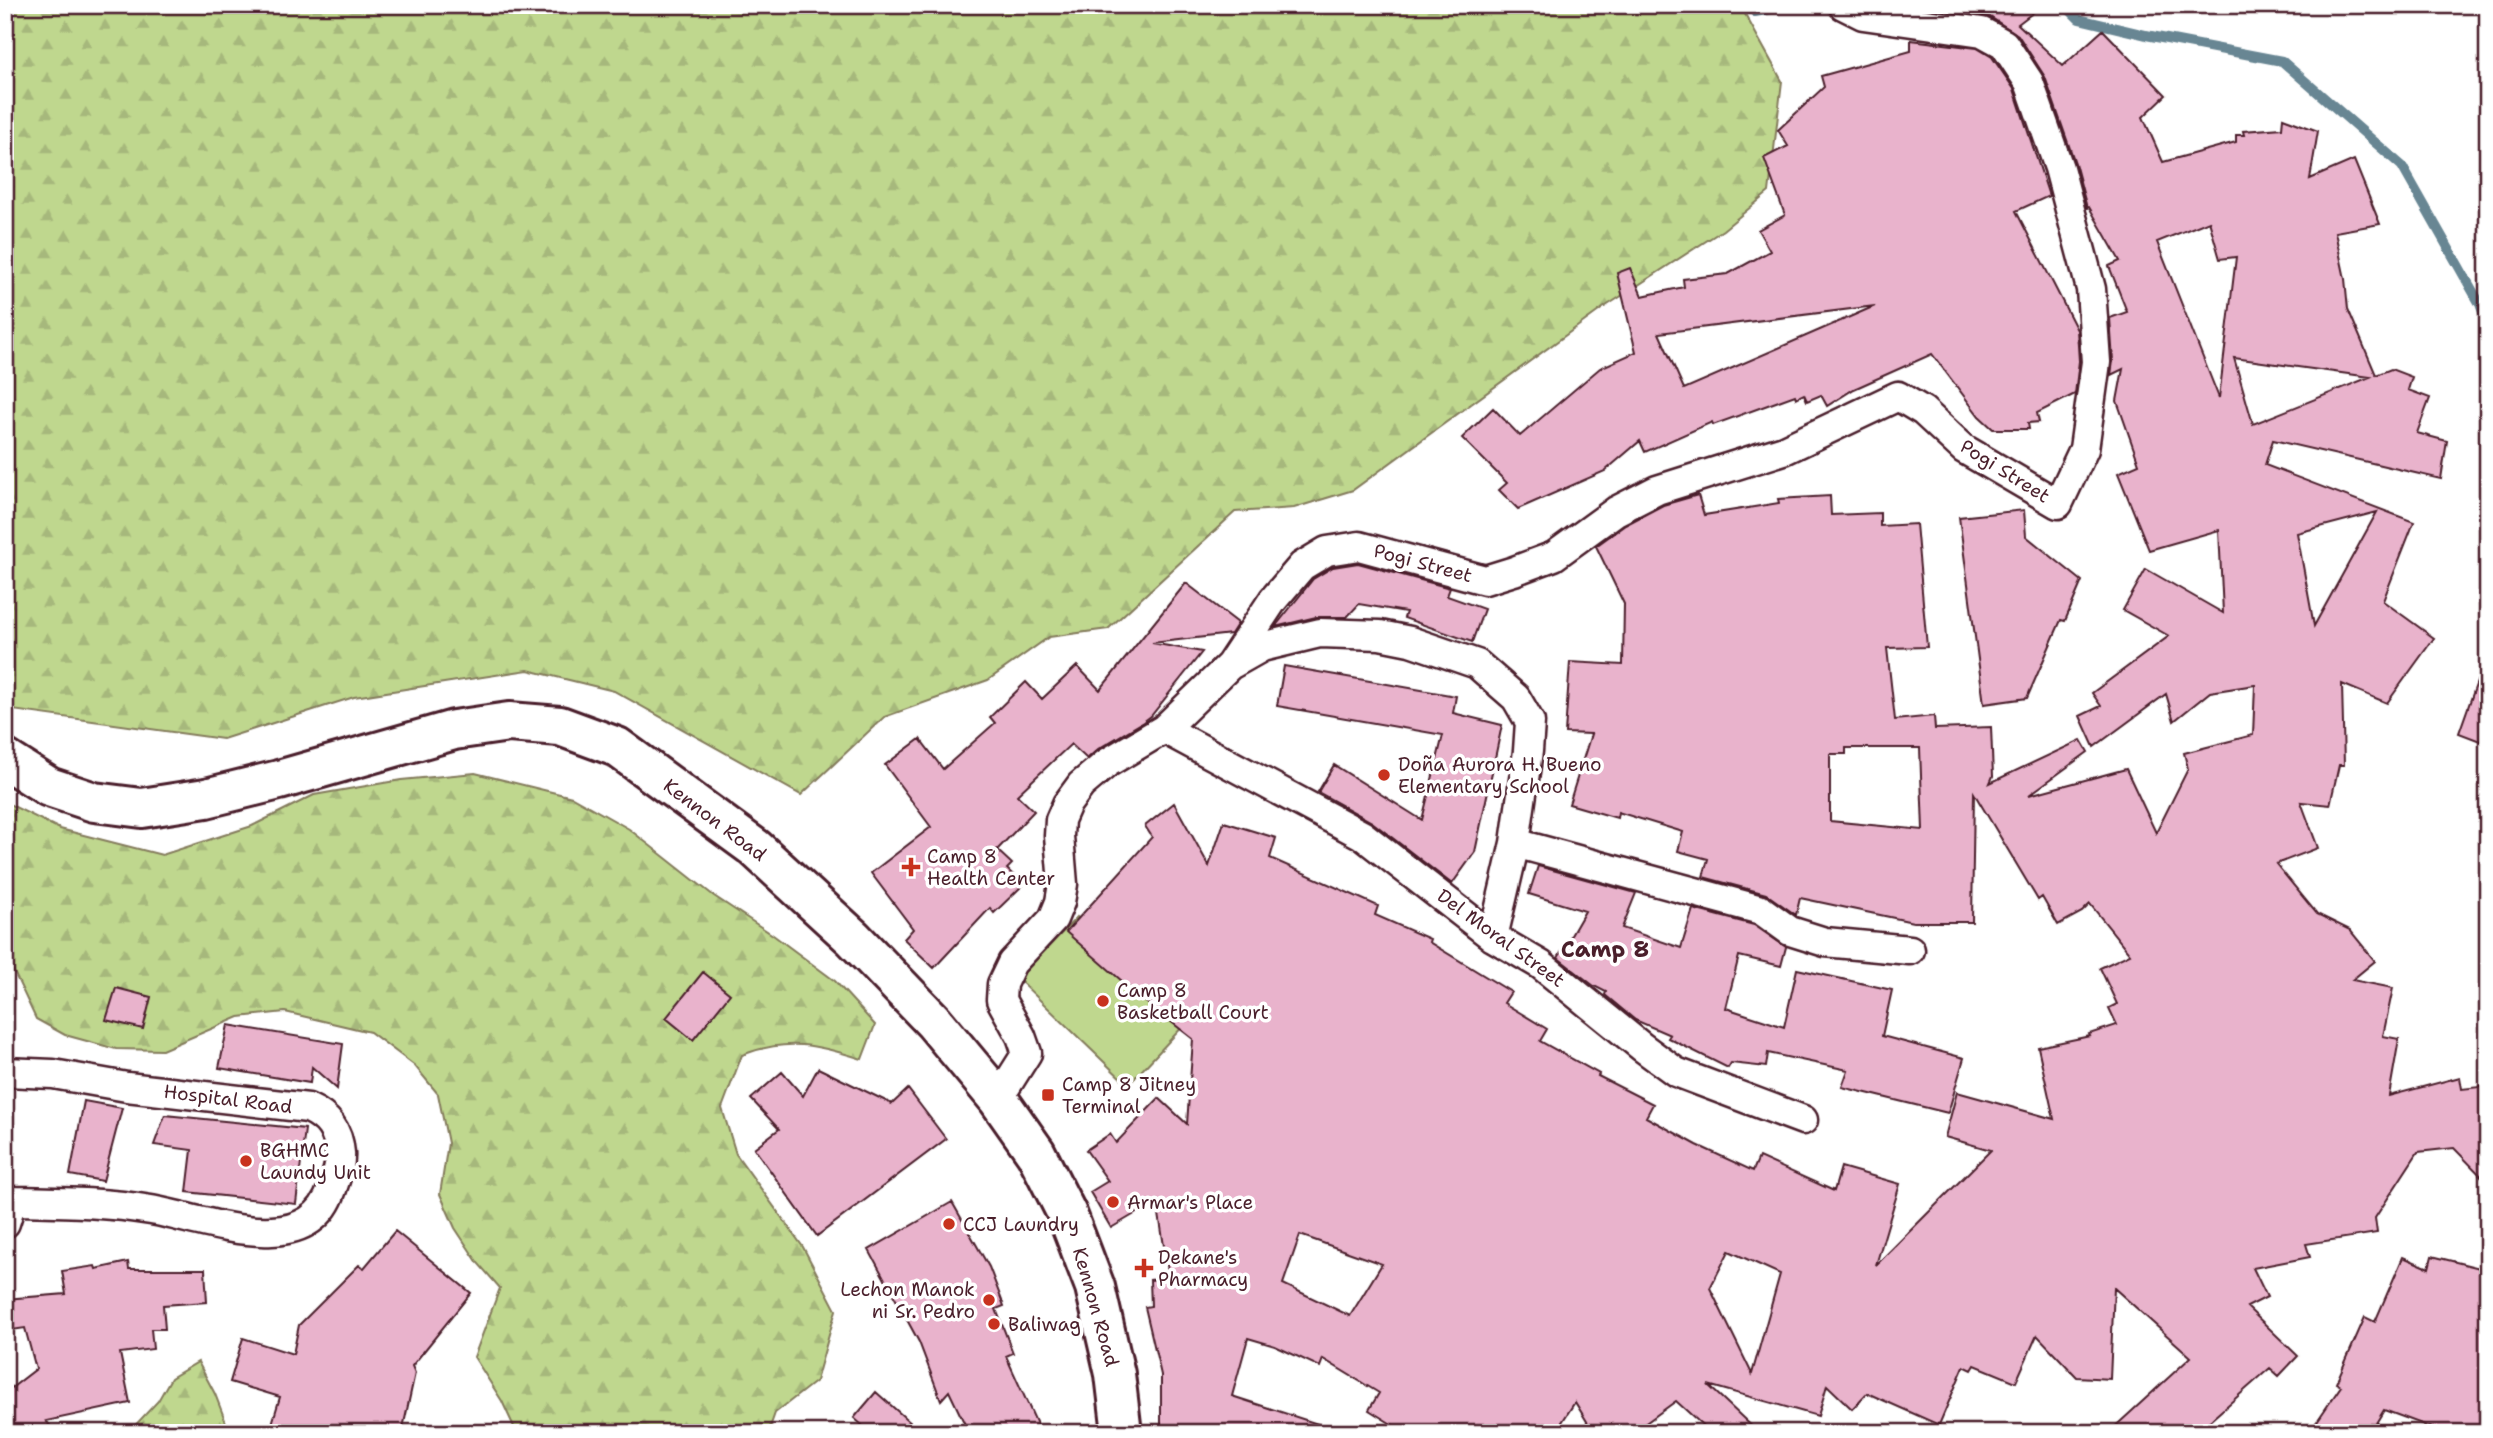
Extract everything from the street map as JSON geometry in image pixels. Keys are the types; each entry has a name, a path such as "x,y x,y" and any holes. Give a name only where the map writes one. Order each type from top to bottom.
{"highway":[{"name":"Kennon Road","path":"5,759 50,787 94,802 142,808 206,798 454,730 509,722 560,726 617,747 755,848 862,948 934,1022 998,1099 1036,1153 1067,1214 1095,1287 1115,1374 1122,1433"}],"street":[{"name":"Pogi Street","path":"998,1099 1027,1053 1021,1036 1001,1000 1002,984 1012,963 1053,919 1060,902 1063,884 1060,820 1067,804 1081,785 1107,763 1164,729 1230,665 1273,600 1302,566 1327,551 1359,547 1485,580 1554,556 1616,511 1657,490 1784,450 1898,396 1923,411 1964,449 2058,504 2084,449 2096,362 2091,289 2059,168 2029,82 2004,44 1982,32 1853,10"},
{"path":"1230,665 1262,647 1320,633 1380,635 1410,641 1476,664 1516,698 1530,722 1516,843 1493,937"},
{"name":"Del Moral Street","path":"1164,729 1362,835 1493,937 1541,964 1642,1048 1676,1072 1803,1120"},
{"path":"1516,843 1761,910 1790,931 1825,942 1910,950"},
{"name":"Hospital Road","path":"5,1072 53,1074 127,1087 308,1108 324,1116 334,1128 340,1161 327,1205 309,1221 290,1229 263,1233 150,1210 83,1203 8,1203"}],"green space":[{"path":"5,5 1740,5 1782,81 1769,192 1723,230 1603,308 1353,490 1294,508 1235,512 1108,629 1049,637 988,680 884,717 801,795 614,691 528,670 354,697 223,739 5,709"},
{"path":"475,773 572,797 629,829 714,896 835,981 875,1025 862,1059 802,1045 774,1046 742,1055 722,1108 736,1154 803,1247 836,1310 816,1381 775,1413 768,1433 515,1433 502,1401 474,1357 500,1288 478,1263 455,1228 440,1194 448,1143 438,1094 415,1066 370,1032 285,1012 239,1017 162,1050 116,1049 65,1035 36,1019 13,970 5,966 5,802 60,829 162,855 252,826 314,795 401,780"},
{"name":"Camp 8 Basketball Court","path":"1077,917 1187,1022 1128,1085 1018,979"},
{"path":"198,1362 215,1394 230,1433 128,1433 158,1401 171,1378"}],"building":[{"path":"1933,5 2043,5 2018,24 2063,66 2103,30 2166,95 2143,117 2163,162 2236,142 2236,135 2244,135 2243,131 2282,128 2283,118 2318,131 2310,179 2354,160 2380,224 2335,232 2348,309 2376,375 2391,369 2412,377 2408,390 2430,398 2417,433 2447,441 2441,479 2273,440 2265,465 2414,522 2383,601 2434,638 2387,703 2342,684 2344,765 2339,765 2330,805 2301,802 2318,848 2276,864 2317,914 2350,930 2375,961 2352,980 2393,988 2383,1036 2399,1039 2389,1096 2460,1077 2462,1089 2488,1086 2488,1183 2454,1148 2418,1152 2375,1218 2377,1233 2306,1244 2310,1257 2253,1268 2267,1297 2247,1307 2298,1356 2279,1376 2270,1368 2196,1433 2108,1433 2191,1357 2114,1288 2110,1379 2077,1377 2037,1335 2016,1382 1975,1365 1972,1370 1964,1366 1939,1425 1867,1393 1852,1409 1827,1385 1818,1416 1708,1385 1759,1433 1711,1433 1676,1401 1632,1433 1594,1433 1575,1402 1555,1433 1406,1433 1369,1410 1379,1393 1323,1359 1320,1367 1275,1346 1248,1338 1232,1396 1327,1427 1326,1433 1161,1433 1161,1375 1145,1307 1151,1306 1150,1280 1169,1278 1157,1201 1111,1228 1090,1192 1108,1181 1086,1150 1110,1134 1116,1143 1159,1098 1187,1124 1193,1039 1147,1003 1066,932 1152,837 1145,826 1174,803 1209,866 1224,822 1276,838 1270,858 1378,906 1375,915 1430,939 1429,942 1511,992 1504,1003 1547,1029 1540,1041 1599,1074 1598,1076 1653,1104 1646,1117 1697,1145 1753,1171 1759,1157 1834,1191 1841,1167 1900,1184 1876,1265 1991,1150 1945,1137 1957,1092 2054,1119 2038,1047 2090,1036 2089,1034 2117,1025 2109,1008 2117,1004 2100,968 2130,954 2090,904 2082,912 2058,925 2042,897 2038,900 1974,793 1972,922 1913,922 1800,898 1796,915 1766,894 1703,877 1708,859 1678,851 1683,832 1618,812 1617,818 1569,804 1591,734 1565,733 1570,662 1623,665 1624,604 1596,546 1625,525 1663,505 1698,495 1704,515 1779,503 1778,499 1830,496 1831,515 1880,513 1880,526 1916,524 1927,647 1887,648 1895,720 1934,716 1935,729 1991,727 1993,776 1990,783 2081,740 2088,752 2029,795 2126,769 2156,833 2188,769 2184,753 2253,735 2255,685 2210,692 2174,721 2166,694 2094,747 2080,716 2101,706 2092,693 2169,636 2123,610 2146,569 2223,613 2219,530 2149,550 2118,473 2139,464 2117,401 2123,369 2111,375 2113,361 2110,318 2127,312 2109,266 2120,261 2089,207 2087,208 2075,163 2045,77 2018,35 1990,17 1934,8","holes":["2209,221 2220,259 2236,257 2219,398 2157,242","2234,358 2370,377 2253,424","2377,512 2314,626 2297,533","1846,748 1920,748 1923,830 1830,821 1830,754 1846,754","1300,1235 1382,1264 1350,1316 1283,1284","1729,1251 1780,1274 1752,1374 1710,1288"]},
{"path":"1911,40 1977,48 1992,57 2014,89 2049,196 2016,211 2077,330 2079,361 2075,394 2037,413 2039,422 2028,423 2029,429 1993,429 1979,416 1932,354 1854,389 1827,406 1821,395 1807,401 1804,394 1796,398 1795,395 1713,425 1712,422 1645,452 1640,441 1605,471 1518,509 1499,490 1507,483 1462,438 1493,408 1520,436 1600,368 1636,352 1617,273 1630,268 1642,296 1684,287 1683,279 1728,274 1770,251 1758,230 1785,215 1764,158 1788,146 1778,130 1824,87 1821,76 1911,51","holes":["1875,306 1684,389 1659,333"]},
{"path":"2024,510 2026,536 2082,581 2065,621 2061,620 2027,698 1984,704 1959,517"},
{"path":"1358,563 1450,588 1447,596 1484,609 1472,642 1404,618 1406,612 1359,604 1347,617 1316,617 1275,627 1313,579 1333,567"},
{"path":"1186,583 1238,623 1231,634 1152,643 1202,652 1151,716 1098,749 1087,759 1071,744 1017,795 1034,811 997,850 1012,864 1007,869 1023,885 994,913 990,908 934,968 904,939 913,929 871,873 931,827 885,765 920,739 943,769 995,723 990,717 1026,682 1042,699 1077,666 1100,690"},
{"path":"2484,662 2488,662 2488,744 2459,733"},
{"path":"1284,666 1456,696 1453,713 1502,725 1475,852 1452,884 1372,822 1318,792 1334,765 1422,820 1443,735 1277,706"},
{"path":"1538,866 1636,893 1622,928 1681,948 1693,909 1754,925 1786,947 1781,966 1739,956 1726,1008 1784,1027 1797,969 1892,990 1882,1036 1964,1058 1948,1113 1842,1087 1848,1070 1768,1053 1766,1067 1731,1063 1728,1068 1668,1038 1670,1035 1635,1020 1605,995 1606,992 1558,958 1585,911 1529,894"},
{"path":"703,972 730,994 693,1040 666,1018"},
{"path":"116,988 151,997 143,1029 106,1020"},
{"path":"228,1025 343,1044 337,1089 312,1067 310,1083 219,1068"},
{"path":"818,1068 892,1104 908,1089 946,1139 817,1236 754,1148 779,1129 751,1099 782,1072 803,1096"},
{"path":"84,1101 122,1108 103,1181 70,1175"},
{"name":"BGHMC Laundy Unit","path":"165,1115 305,1129 296,1204 187,1192 192,1150 154,1145"},
{"path":"952,1202 989,1267 1004,1306 996,1309 1013,1353 1006,1356 1041,1433 969,1433 949,1391 941,1400 919,1342 869,1250"},
{"path":"395,1231 471,1293 412,1366 415,1373 402,1433 303,1433 272,1424 280,1397 230,1382 243,1338 293,1354 299,1325 359,1265 364,1268"},
{"path":"2432,1256 2488,1270 2488,1417 2482,1433 2446,1433 2384,1410 2370,1433 2309,1433 2341,1386 2336,1383 2365,1317 2375,1322 2403,1257 2429,1268"},
{"path":"128,1262 129,1269 205,1269 207,1302 163,1305 165,1329 151,1329 153,1349 120,1353 130,1403 46,1421 57,1433 5,1433 5,1393 36,1369 25,1328 5,1331 5,1299 66,1294 62,1271 95,1266 96,1269"},
{"path":"876,1392 922,1433 871,1433 854,1418"}],"waterway":[{"path":"1755,12 1792,5"},
{"path":"2065,5 2079,19 2282,61 2402,166 2480,304 2488,325"}],"place":[{"name":"Doña Aurora H. Bueno Elementary School","path":"1384,775"},
{"name":"Camp 8 Health Center","path":"911,867"},
{"name":"Camp 8 Basketball Court","path":"1103,1001"},
{"name":"Camp 8 Jitney Terminal","path":"1048,1095"},
{"name":"BGHMC Laundy Unit","path":"246,1161"},
{"name":"Armar's Place","path":"1113,1202"},
{"name":"CCJ Laundry","path":"949,1224"},
{"name":"Dekane's Pharmacy","path":"1144,1268"},
{"name":"Lechon Manok ni Sr. Pedro","path":"989,1300"},
{"name":"Baliwag","path":"994,1324"}],"district":[{"name":"Camp 8","path":"1605,949"}]}
